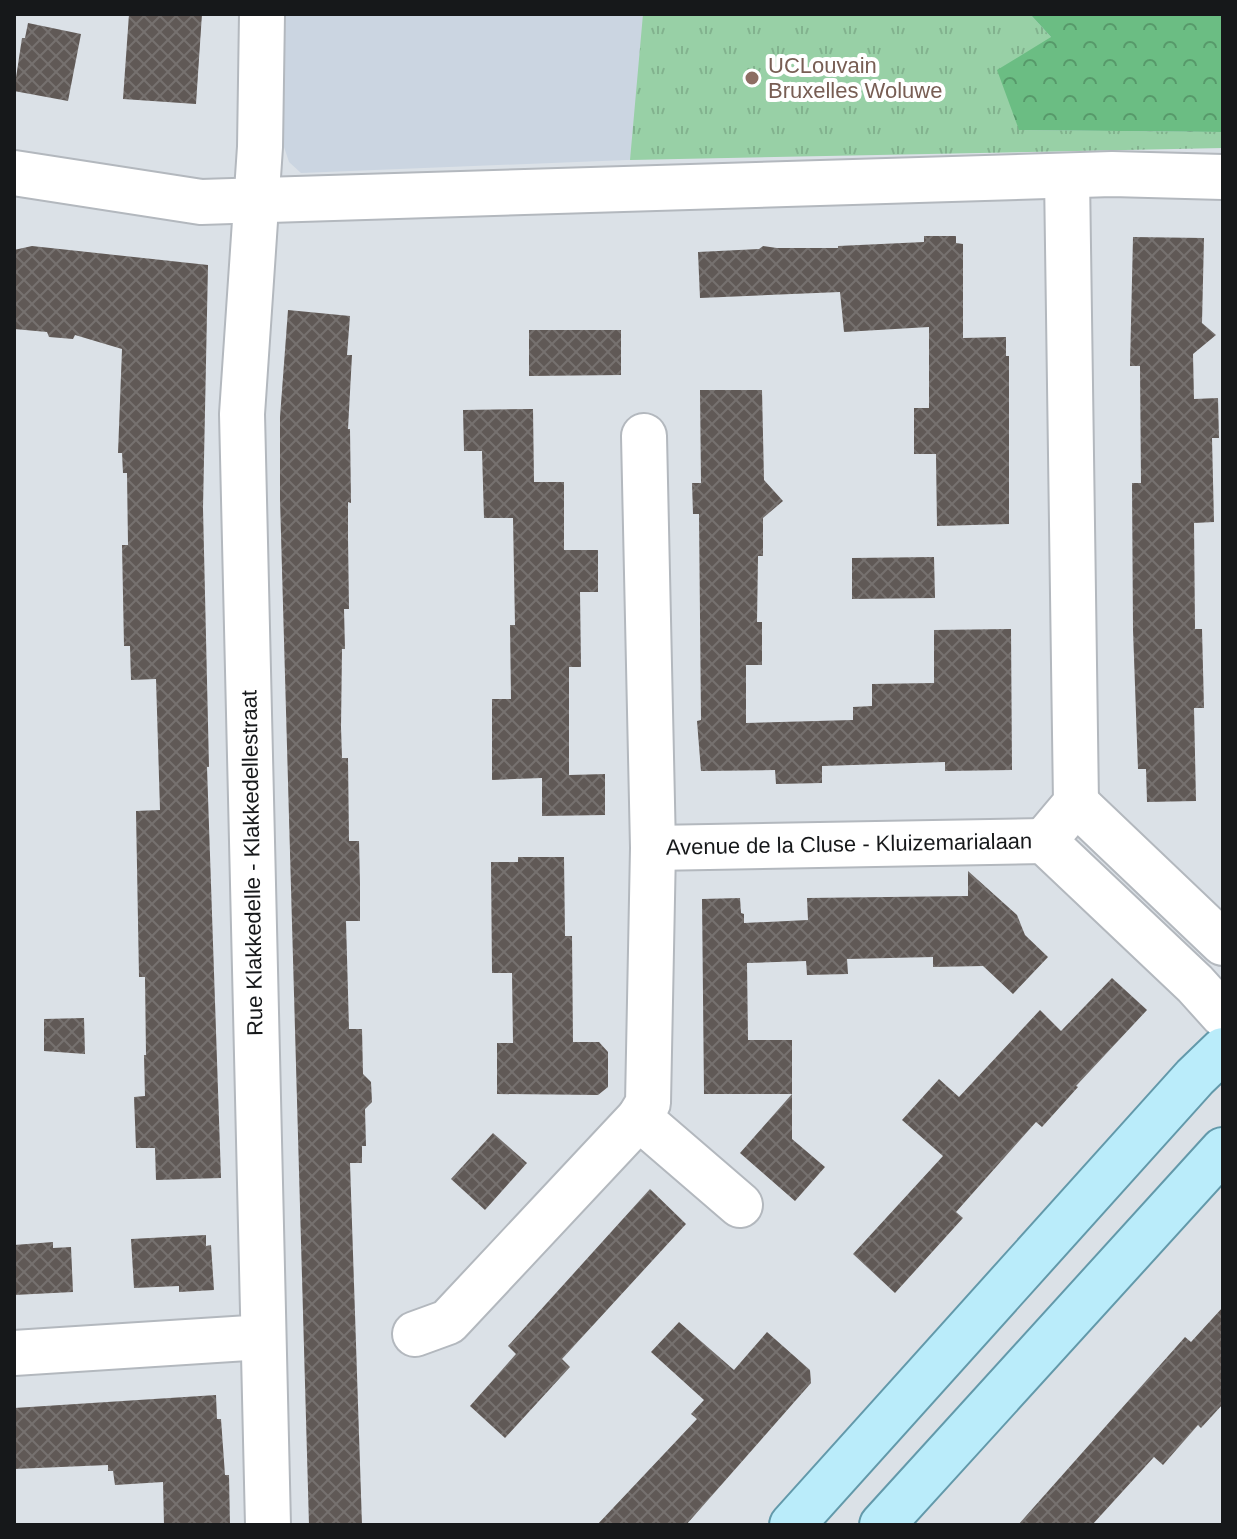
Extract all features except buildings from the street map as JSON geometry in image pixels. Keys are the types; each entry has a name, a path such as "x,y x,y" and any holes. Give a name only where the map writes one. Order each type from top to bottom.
{"main road":[{"path":"792,1525 1195,1077 1223,1050"},
{"path":"854,1455 894,1512 1223,1150"}],"street":[{"name":"Rue Klakkedelle - Klakkedellestraat","path":"262,14 260,147 242,414 268,1525"},
{"path":"14,173 201,202 1067,176 1223,177"},
{"path":"1067,176 1076,803 1044,841 1195,984 1223,1015"},
{"path":"415,1334 448,1322 639,1118 648,1103 653,848 644,436"},
{"path":"1076,803 1223,943"},
{"name":"Avenue de la Cluse - Kluizemarialaan","path":"653,848 1044,841"},
{"path":"639,1118 740,1205"},
{"path":"14,1353 263,1337"}],"shaded area":[{"name":"UCLouvain Bruxelles Woluwe","path":"280,14 1223,14 1223,146 1074,142 301,173 289,162 283,144"}],"green space":[{"path":"643,14 1030,14 1051,37 1019,130 1223,132 1223,148 630,160"},
{"path":"1030,14 1223,14 1223,132 1019,130 997,70 1051,37"}],"place":[{"name":"UCLouvain Bruxelles Woluwe","path":"752,78"}]}
